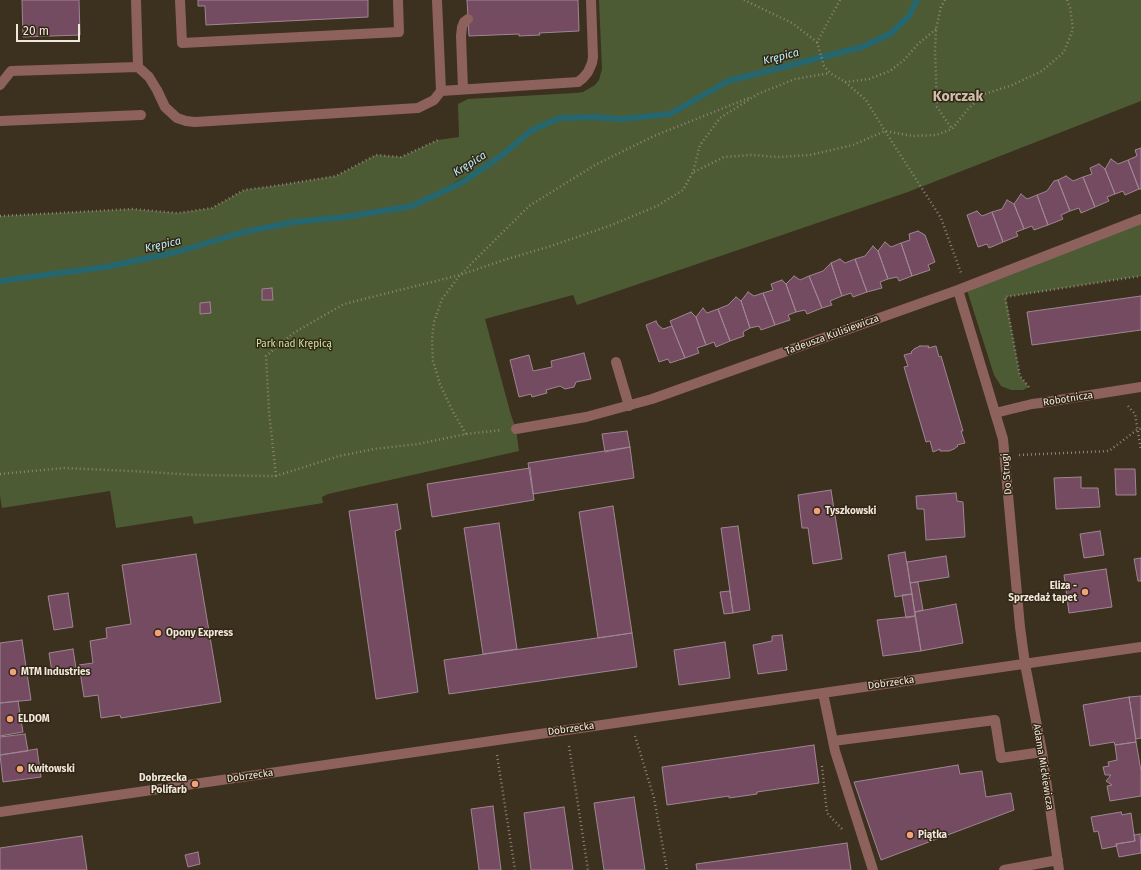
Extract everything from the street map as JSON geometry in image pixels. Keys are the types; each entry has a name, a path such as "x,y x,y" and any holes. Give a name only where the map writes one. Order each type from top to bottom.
{"street":[{"path":"136,0 138,66 149,77 166,107 177,118 195,122 418,108 434,100 440,91 437,0"},
{"path":"180,0 182,43 399,32 398,0"},
{"path":"440,91 578,82 583,78 592,63 593,57 591,0"},
{"path":"463,89 461,36 464,22 468,19"},
{"path":"0,85 11,71 138,66"},
{"path":"0,121 141,115"},
{"name":"Tadeusza Kulisiewicza","path":"516,429 586,417 652,400 958,290 1141,219"},
{"name":"Do Strugi","path":"958,290 1003,440 1020,627 1025,664"},
{"path":"616,362 629,406"},
{"name":"Robotnicza","path":"995,413 1032,404 1141,387"},
{"name":"Dobrzecka","path":"0,812 1141,647"},
{"name":"Adama Mickiewicza","path":"1025,664 1042,752 1058,865"},
{"path":"823,693 835,751 873,870"},
{"path":"833,741 995,720 1001,758 1042,752"},
{"path":"1004,870 1058,865"}],"path":[{"path":"744,0 792,23 818,42 824,66 830,73 845,82 866,100 941,218 957,260"},
{"path":"818,42 840,0"},
{"path":"945,0 941,7 936,29 935,50 938,106 952,129"},
{"path":"693,172 724,157 752,155 778,157 810,155 853,145 885,132 913,136 936,135 952,129 968,109 984,94 1010,86 1042,71 1064,52 1074,29 1068,0"},
{"path":"845,82 869,79 890,71 904,60 918,44 936,29"},
{"path":"466,434 452,410 440,384 433,361 432,339 434,322 442,298 460,275 529,206 595,165 654,136 795,79 830,73"},
{"path":"276,476 269,412 266,356 295,332 344,304 460,275 609,226 657,206 683,190 693,172 700,145 720,118 758,94"},
{"path":"0,216 132,209 178,213 212,208 244,190 336,176 376,155 401,157 438,140"},
{"path":"1029,387 1020,376 1006,297 1141,276"},
{"path":"1127,404 1136,414 1140,429 1141,450"},
{"path":"0,474 64,468 131,470 198,475 276,476 339,456 374,449 418,444 466,434 516,429"},
{"path":"1005,456 1109,451 1140,429"},
{"path":"631,721 654,798 667,870"},
{"path":"567,730 588,870"},
{"path":"495,740 515,870"}],"green space":[{"name":"Park nad Krępicą","path":"599,0 1141,0 1141,101 908,192 577,305 573,295 485,319 516,429 519,451 328,494 322,497 323,503 194,524 192,516 116,528 110,491 2,508 0,496 0,216 132,209 178,213 212,208 244,190 336,176 376,155 401,157 438,140 459,137 458,104 468,99 583,92 595,85 599,80 602,69","holes":["493,161 461,183 422,202"]},
{"path":"1141,219 1141,276 1006,297 1020,376 1029,387 1023,390 1011,390 1001,386 994,375 966,287"}],"building":[{"path":"22,0 79,0 80,35 23,37"},
{"path":"198,0 368,0 368,17 206,25 205,6 198,6"},
{"path":"467,0 578,0 579,31 539,33 540,35 519,36 519,34 469,36"},
{"path":"1141,148 1141,189 1139,189 1128,160 1137,156 1135,150"},
{"path":"1111,159 1118,164 1128,160 1139,189 1125,195 1123,191 1115,194 1105,169"},
{"path":"1099,164 1105,169 1115,194 1107,197 1109,201 1095,207 1083,177 1092,174 1090,168"},
{"path":"1066,176 1073,181 1083,177 1095,207 1081,213 1079,208 1070,211 1058,180"},
{"path":"1058,180 1070,211 1061,215 1063,219 1048,225 1037,195 1047,191 1054,181"},
{"path":"1021,194 1027,199 1037,195 1048,225 1034,230 1032,226 1024,229 1014,204"},
{"path":"1007,200 1014,204 1024,229 1016,232 1018,236 1003,242 992,212 1002,209"},
{"path":"977,211 982,216 992,212 1003,242 989,248 987,244 978,247 967,215"},
{"path":"918,231 925,235 935,262 928,265 930,270 912,276 901,243 910,240 909,234"},
{"path":"885,242 891,247 901,243 912,276 899,281 897,277 888,279 878,251"},
{"path":"873,246 878,251 888,279 880,282 882,288 867,292 855,259 865,256"},
{"path":"840,259 845,263 855,259 867,292 853,297 851,293 842,296 831,263"},
{"path":"831,263 842,296 830,301 832,305 822,308 809,276 823,271"},
{"path":"794,276 800,280 809,276 822,308 807,314 805,310 796,312 786,284"},
{"path":"782,280 786,284 796,312 788,315 790,320 775,325 763,293 773,290 771,284"},
{"path":"272,288 273,300 262,300 262,289"},
{"path":"748,292 754,296 763,293 775,325 761,330 759,326 750,328 741,301"},
{"path":"1141,296 1141,330 1032,345 1027,312"},
{"path":"736,297 741,301 750,328 743,332 744,336 730,341 718,309 728,305"},
{"path":"210,302 211,313 200,314 200,303"},
{"path":"703,308 707,313 718,309 730,341 716,347 714,342 706,345 696,317"},
{"path":"691,312 696,317 706,345 697,348 699,353 685,358 670,321"},
{"path":"656,321 663,329 672,326 685,358 670,363 668,359 659,362 646,325"},
{"path":"920,346 929,346 928,348 936,346 939,357 941,356 963,431 961,431 965,443 957,445 958,446 949,451 940,451 940,449 933,452 930,441 926,442 904,367 908,366 904,355 912,353 911,352 914,349"},
{"path":"584,353 591,379 576,382 574,387 565,389 560,386 546,390 547,393 532,397 531,394 519,397 510,360 529,355 533,371 552,367 551,361"},
{"path":"627,431 630,447 605,452 602,434"},
{"path":"630,447 634,478 533,494 528,463"},
{"path":"530,468 534,500 432,517 427,484"},
{"path":"1115,469 1135,469 1136,495 1116,495"},
{"path":"1081,477 1081,488 1098,488 1100,507 1056,509 1054,478"},
{"name":"Tyszkowski","path":"831,490 842,559 813,564 808,528 802,528 798,495"},
{"path":"956,493 957,501 963,502 965,537 926,540 924,509 917,509 916,496"},
{"path":"397,504 401,529 395,531 418,692 376,699 349,511"},
{"path":"613,506 632,633 598,638 579,512"},
{"path":"499,523 517,649 483,654 464,528"},
{"path":"738,526 750,610 733,613 721,528"},
{"path":"1100,531 1104,555 1084,558 1080,534"},
{"path":"905,552 912,594 895,597 888,555"},
{"name":"Opony Express","path":"196,554 221,702 121,718 120,715 101,718 98,695 84,697 79,665 93,663 90,641 107,638 106,628 131,624 122,565"},
{"path":"946,556 949,577 910,583 907,562"},
{"path":"1141,558 1141,581 1138,581 1134,559"},
{"path":"1106,569 1112,607 1069,613 1064,575"},
{"path":"918,582 923,610 915,612 910,583"},
{"path":"730,591 733,613 724,614 720,592"},
{"path":"68,593 73,627 54,630 48,596"},
{"path":"912,594 915,616 906,618 902,595"},
{"path":"956,604 963,643 921,651 915,612"},
{"path":"915,616 921,651 883,656 877,620"},
{"path":"632,633 637,667 449,694 444,660"},
{"path":"782,635 787,670 758,674 753,645 772,641 772,636"},
{"name":"MTM Industries","path":"22,640 31,700 0,703 0,643"},
{"path":"725,642 730,678 679,685 674,650"},
{"path":"73,649 76,668 52,672 49,653"},
{"path":"1141,696 1141,738 1136,739 1129,697"},
{"path":"1129,697 1136,742 1115,745 1114,742 1090,746 1083,705"},
{"name":"ELDOM","path":"18,701 23,732 0,736 0,703"},
{"path":"25,734 28,751 0,755 0,737"},
{"path":"1136,742 1141,771 1141,796 1110,801 1107,786 1112,785 1106,781 1111,775 1105,775 1103,767 1109,766 1108,762 1117,760 1115,745"},
{"path":"814,745 819,783 757,792 757,794 729,798 729,796 667,805 662,767"},
{"name":"Kwitowski","path":"37,749 41,777 3,782 0,755"},
{"name":"Piątka","path":"958,765 960,774 982,771 986,797 1011,793 1014,810 881,860 854,782"},
{"path":"634,797 645,870 604,870 594,803"},
{"path":"493,806 501,870 479,870 471,809"},
{"path":"564,807 573,870 531,870 524,813"},
{"path":"1121,812 1122,815 1131,813 1135,841 1116,844 1117,846 1102,849 1098,831 1094,832 1091,817"},
{"path":"1140,834 1141,853 1119,857 1116,844 1135,841 1134,835"},
{"path":"82,836 87,870 0,870 0,848"},
{"path":"847,843 851,870 697,870 696,864"},
{"path":"198,852 200,864 188,867 185,855"}],"waterway":[{"name":"Krępica","path":"0,281 106,267 177,252 244,232 294,222 345,217 412,206 461,183 501,156 532,130 560,118 594,117 622,119 670,114 728,81 862,47 890,34 909,16 917,0"}],"place":[{"name":"Tyszkowski","path":"817,511"},
{"name":"Eliza - Sprzedaż tapet","path":"1085,592"},
{"name":"Opony Express","path":"158,633"},
{"name":"MTM Industries","path":"13,672"},
{"name":"ELDOM","path":"10,719"},
{"name":"Kwitowski","path":"20,769"},
{"name":"Dobrzecka Polifarb","path":"195,784"},
{"name":"Piątka","path":"910,835"}],"district":[{"name":"Korczak","path":"958,97"}]}
